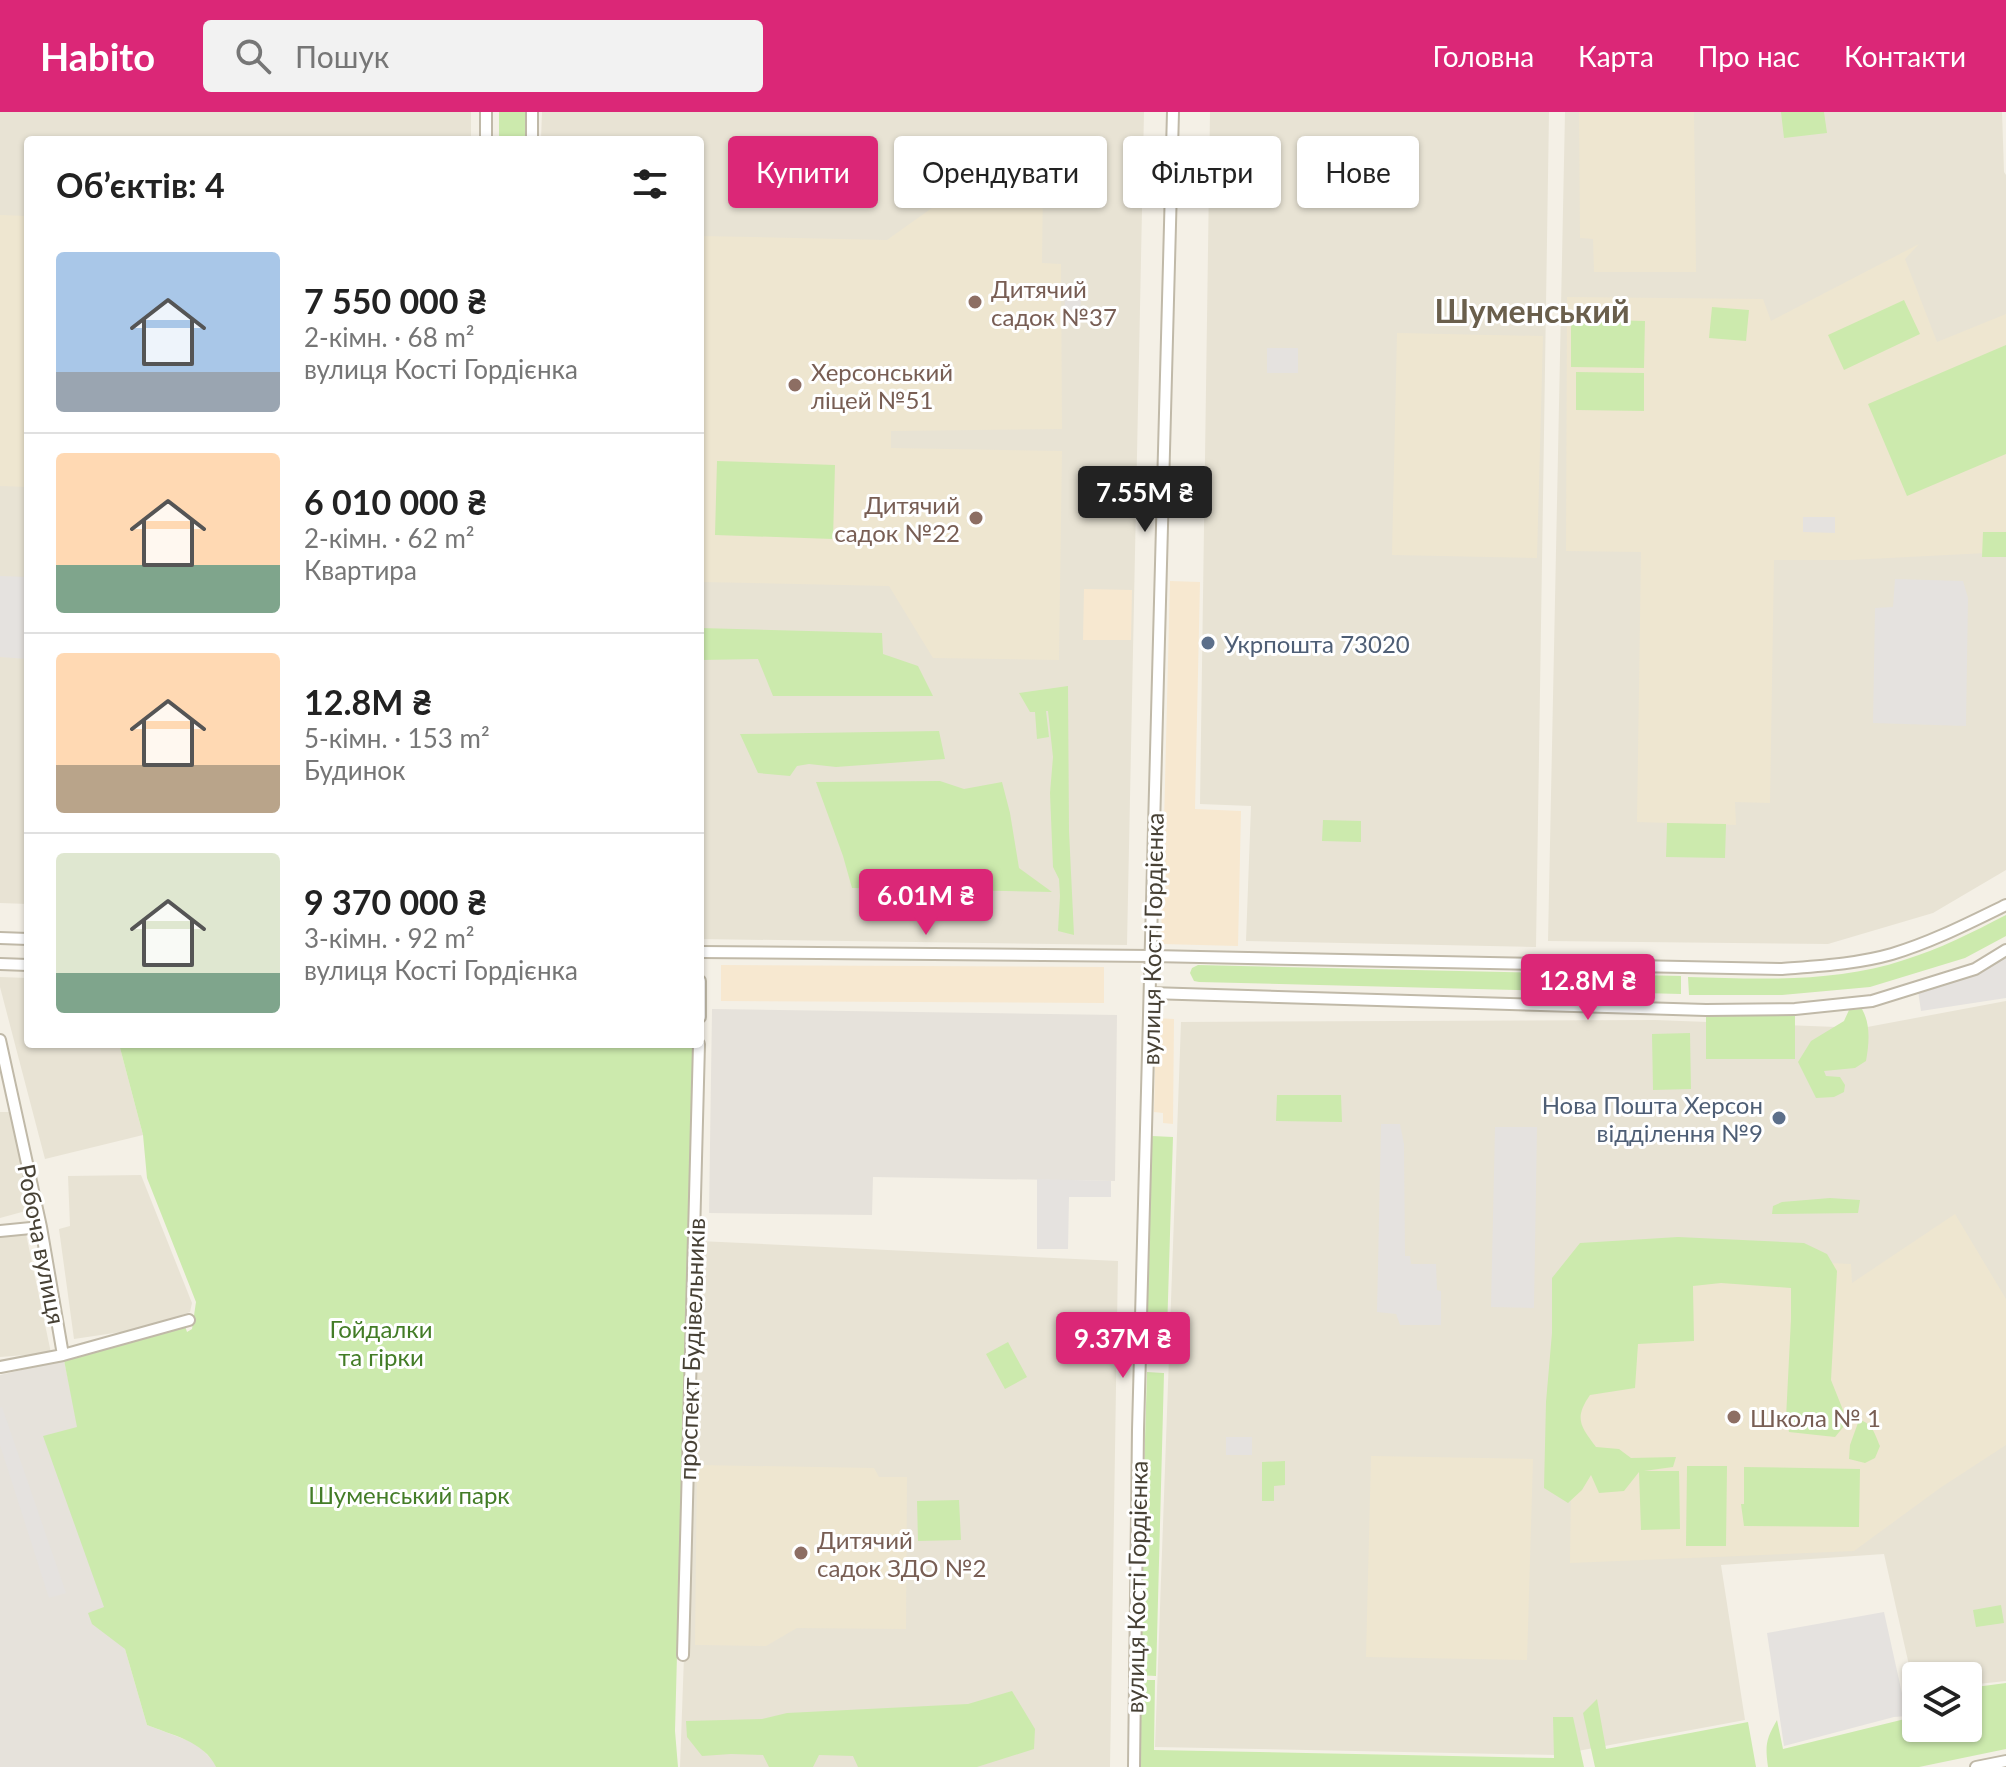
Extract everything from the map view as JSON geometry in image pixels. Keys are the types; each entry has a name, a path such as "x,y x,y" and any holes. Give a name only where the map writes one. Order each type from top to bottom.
{"street":[{"path":"486,112 486,136"},
{"path":"532,112 532,136"},
{"name":"вулиця Кості Гордієнка","path":"1134,1767 1138,1461 1173,112"},
{"path":"704,952 1152,956 1782,969 1843,964 1892,954 2006,905"},
{"path":"0,938 24,939"},
{"path":"1150,993 1706,1010 1795,1009 1872,1001 1975,969 2006,950"},
{"path":"0,964 24,965"},
{"name":"Робоча вулиця","path":"0,1040 41,1227 63,1355"},
{"name":"проспект Будівельників","path":"683,1655 699,1048"},
{"path":"0,1108 14,1107"},
{"path":"0,1231 41,1227"},
{"path":"0,1367 63,1355 189,1320"},
{"path":"1976,1767 2006,1761"}],"shaded area":[{"path":"0,112 471,112 471,136 24,136 24,904 0,903"},
{"path":"542,112 1144,112 1144,136 1123,136 1123,208 1142,208 1127,945 704,939 704,136 541,136"},
{"path":"1210,112 1549,112 1536,947 1246,941 1251,806 1200,804 1209,208 1281,208 1281,136 1210,136"},
{"path":"1565,112 2002,112 2006,175 2006,870 1933,913 1828,944 1548,941"},
{"path":"1579,112 1694,112 1696,272 1594,272 1593,239 1580,238"},
{"path":"932,208 1043,208 1042,263 1061,264 1062,429 891,431 891,448 1062,451 1059,660 933,658 889,586 704,582 704,236 887,240"},
{"path":"0,215 24,216 24,487 0,486"},
{"path":"1919,244 1905,259 1937,342 2006,314 2006,552 1850,560 1774,560 1770,803 1735,802 1736,825 1637,822 1641,552 1566,551 1567,297 1763,299 1771,321"},
{"path":"1065,295 1081,295 1080,323 1064,323"},
{"path":"1397,333 1543,336 1537,558 1392,555"},
{"path":"1267,348 1298,348 1298,373 1267,373"},
{"path":"1803,517 1835,517 1835,533 1803,532"},
{"path":"0,576 24,577 24,659 0,657"},
{"path":"1895,579 1963,581 1968,598 1966,726 1873,723 1875,608 1893,607"},
{"path":"1170,581 1200,582 1195,809 1241,811 1238,946 1161,944"},
{"path":"1084,589 1132,590 1131,640 1083,640"},
{"path":"2006,957 2006,998 1921,1011 1918,991 1977,973"},
{"path":"721,965 1104,967 1104,1003 721,1001"},
{"path":"0,977 24,978 24,1048 120,1048 143,1135 45,1159 0,987"},
{"path":"2006,1001 2006,1681 1982,1684 1982,1662 1908,1662 1884,1554 1721,1565 1745,1720 1556,1755 1155,1747 1181,1022 1655,1020 1862,1028"},
{"path":"712,1009 1117,1015 1115,1181 873,1177 872,1215 709,1213"},
{"path":"1156,1018 1174,1019 1173,1124 1163,1123 1163,1113 1154,1112"},
{"path":"0,1112 12,1112 33,1209 0,1218"},
{"path":"1381,1124 1400,1124 1404,1144 1405,1256 1410,1256 1411,1264 1436,1264 1437,1290 1441,1291 1441,1325 1400,1325 1396,1314 1377,1312"},
{"path":"1495,1127 1537,1127 1534,1308 1491,1307"},
{"path":"141,1175 192,1303 190,1312 141,1329 74,1339 59,1229 70,1226 68,1176"},
{"path":"1037,1179 1111,1181 1111,1197 1069,1197 1068,1249 1037,1249"},
{"name":"Школа № 1","path":"1955,1214 2006,1299 2006,1445 1940,1488 1854,1551 1570,1563 1574,1252 1851,1264 1852,1283"},
{"path":"26,1234 51,1353 0,1357 0,1237"},
{"path":"699,1241 1118,1261 1110,1767 680,1767"},
{"path":"64,1360 125,1649 147,1725 197,1744 216,1767 0,1767 0,1375"},
{"path":"2,1407 66,1593 49,1598 0,1445"},
{"path":"1226,1437 1252,1437 1252,1455 1226,1455"},
{"path":"1371,1456 1533,1459 1527,1660 1366,1657"},
{"name":"Дитячий садок ЗДО №2","path":"697,1465 874,1468 879,1477 907,1477 906,1629 797,1628 766,1646 695,1645"},
{"path":"1884,1612 1902,1693 1902,1716 1784,1746 1767,1633"}],"green space":[{"path":"499,112 525,112 525,136 499,136"},
{"path":"1781,112 1824,112 1827,133 1784,138"},
{"path":"1904,300 1920,334 1844,370 1828,335"},
{"path":"1712,307 1749,310 1746,341 1709,338"},
{"path":"1571,319 1645,321 1644,368 1571,367"},
{"path":"2006,345 2006,454 1907,496 1868,404"},
{"path":"1576,372 1644,373 1644,411 1576,410"},
{"path":"717,461 835,465 833,539 715,535"},
{"path":"1983,532 2006,532 2006,557 1982,557"},
{"path":"704,628 882,633 883,654 918,666 933,696 773,696 758,659 704,660"},
{"path":"1068,686 1069,831 1074,935 1058,931 1060,896 1059,879 1053,867 1050,793 1053,757 1048,711 1049,737 1037,739 1035,712 1030,712 1019,693"},
{"path":"939,731 945,759 836,767 809,764 797,766 790,776 758,773 740,734"},
{"path":"940,781 964,789 1002,782 1019,868 1052,892 852,888 816,782"},
{"path":"1323,820 1361,821 1361,842 1322,841"},
{"path":"1667,823 1726,824 1725,858 1666,857"},
{"path":"2006,915 2006,936 1965,958 1870,987 1782,995 1689,995 1688,977 1797,978 1878,967 1930,951"},
{"path":"1198,965 1681,976 1681,994 1199,982 1194,981 1190,973"},
{"path":"1795,1009 1795,1059 1706,1059 1706,1010"},
{"path":"1862,1009 1868,1028 1866,1061 1855,1068 1824,1071 1826,1076 1840,1077 1845,1085 1844,1092 1834,1097 1816,1098 1798,1062 1811,1041 1844,1021 1849,1010"},
{"path":"1690,1033 1691,1089 1653,1090 1652,1034"},
{"name":"Шуменський парк","path":"120,1048 693,1048 675,1731 678,1767 216,1767 211,1758 195,1745 147,1725 125,1649 92,1624 88,1613 104,1607 43,1436 77,1427 64,1360 185,1326 187,1332 192,1329 196,1302 147,1178 143,1135"},
{"path":"1277,1095 1341,1095 1342,1122 1276,1121"},
{"path":"1152,1136 1173,1137 1166,1364 1145,1363"},
{"path":"1830,1198 1860,1200 1858,1213 1772,1214 1773,1206 1782,1202"},
{"path":"1678,1237 1804,1243 1827,1254 1837,1271 1831,1380 1843,1410 1845,1425 1835,1437 1789,1432 1786,1418 1791,1288 1721,1283 1693,1286 1694,1341 1638,1344 1635,1388 1590,1395 1582,1410 1581,1422 1596,1447 1619,1449 1631,1458 1676,1457 1673,1467 1644,1471 1679,1471 1680,1529 1641,1530 1639,1472 1624,1491 1599,1493 1591,1475 1582,1490 1568,1503 1544,1488 1552,1278 1580,1243"},
{"path":"1008,1342 1027,1377 1005,1389 986,1354"},
{"path":"1147,1372 1164,1373 1156,1676 1138,1675"},
{"path":"1859,1420 1870,1427 1880,1446 1875,1458 1865,1463 1849,1459 1850,1445"},
{"path":"1285,1461 1285,1485 1274,1486 1274,1501 1262,1501 1262,1462"},
{"path":"1687,1466 1727,1466 1726,1546 1686,1546"},
{"path":"1744,1467 1860,1469 1859,1527 1744,1526 1741,1504 1744,1504"},
{"path":"959,1500 961,1540 918,1541 917,1501"},
{"path":"2001,1605 2004,1623 1976,1627 1973,1610"},
{"path":"1138,1680 1155,1680 1154,1750 1554,1758 1553,1717 1573,1717 1584,1767 1138,1767"},
{"path":"2006,1683 2006,1749 1919,1767 1768,1767 1767,1742 1777,1720 1783,1749 1902,1720 1902,1742 1982,1742 1982,1686"},
{"path":"1012,1691 1035,1729 1034,1749 977,1767 858,1767 853,1756 819,1755 813,1767 769,1767 763,1755 702,1756 687,1737 686,1721 762,1719 787,1713 968,1704"},
{"path":"1597,1699 1606,1749 1748,1722 1756,1767 1595,1767 1583,1713"}],"place":[{"name":"Дитячий садок №37","path":"975,302"},
{"name":"Херсонський ліцей №51","path":"795,385"},
{"name":"Дитячий садок №22","path":"976,518"},
{"name":"Укрпошта 73020","path":"1208,643"},
{"name":"Нова Пошта Херсон відділення №9","path":"1779,1118"},
{"name":"Школа № 1","path":"1734,1417"},
{"name":"Дитячий садок ЗДО №2","path":"801,1553"}],"district":[{"name":"Шуменський","path":"1532,310"}],"park label":[{"name":"Гойдалки та гірки","path":"381,1342"}]}
